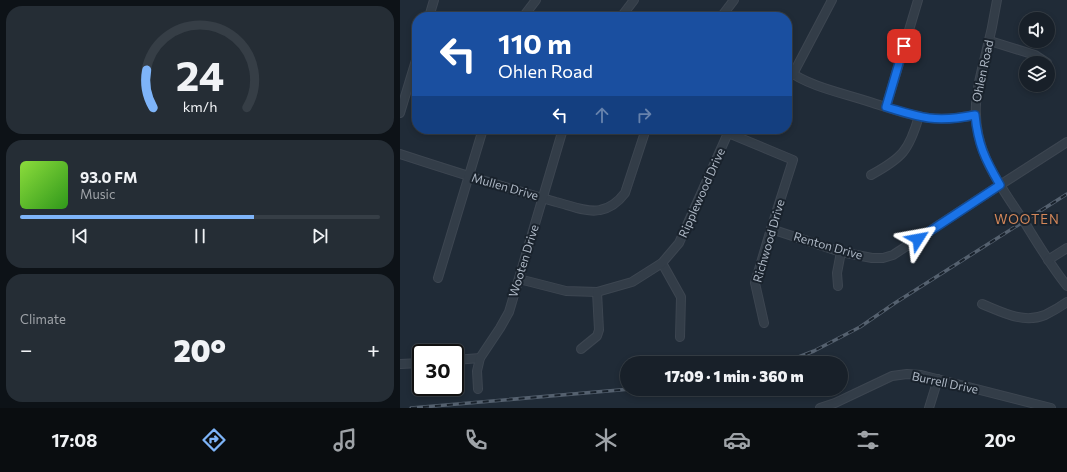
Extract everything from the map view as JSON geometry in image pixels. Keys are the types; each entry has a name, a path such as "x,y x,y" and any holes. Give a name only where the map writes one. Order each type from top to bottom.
{"street":[{"path":"430,12 434,0"},
{"path":"527,12 536,0"},
{"path":"625,12 634,0"},
{"path":"725,12 734,0"},
{"path":"792,69 832,0"},
{"path":"886,107 918,0"},
{"name":"Ohlen Road","path":"997,0 990,41 977,90 975,115 978,137 984,157 1000,185 1048,260 1067,286"},
{"path":"990,41 1035,56"},
{"path":"400,113 412,73"},
{"path":"792,73 819,86 919,116 942,119 975,115"},
{"path":"871,175 890,165 902,154 915,132 919,116"},
{"path":"438,278 482,134"},
{"name":"Wooten Drive","path":"478,389 477,371 480,358 509,312 562,134"},
{"name":"Mullen Drive","path":"400,154 543,198 589,210 600,210 620,200 625,193 644,134"},
{"name":"Ripplewood Drive","path":"519,279 566,290 597,292 632,282 662,263 679,243 725,134"},
{"name":"Richwood Drive","path":"733,134 793,160 755,283 764,323"},
{"name":"Renton Drive","path":"771,229 842,252 872,258 883,258 893,255 1067,142"},
{"path":"1048,260 1067,248"},
{"path":"838,286 837,273 842,252"},
{"path":"662,263 681,297 680,337"},
{"path":"581,349 597,336 599,330 597,292"},
{"path":"982,304 1009,315 1027,318 1045,315 1067,302"},
{"path":"464,359 480,358"},
{"path":"400,364 412,363"},
{"name":"Burrell Drive","path":"820,408 835,403 892,376 907,374 921,375 938,379 1027,405 1051,408"},
{"path":"929,408 938,379"}],"railway":[{"path":"801,356 814,351 860,327 895,303 1067,194"},
{"path":"411,408 620,390"}],"district":[{"name":"WOOTEN","path":"1027,219"}],"route":[{"path":"904,46 886,107 929,118 958,118 975,115 984,157 1000,185 918,239"}]}
